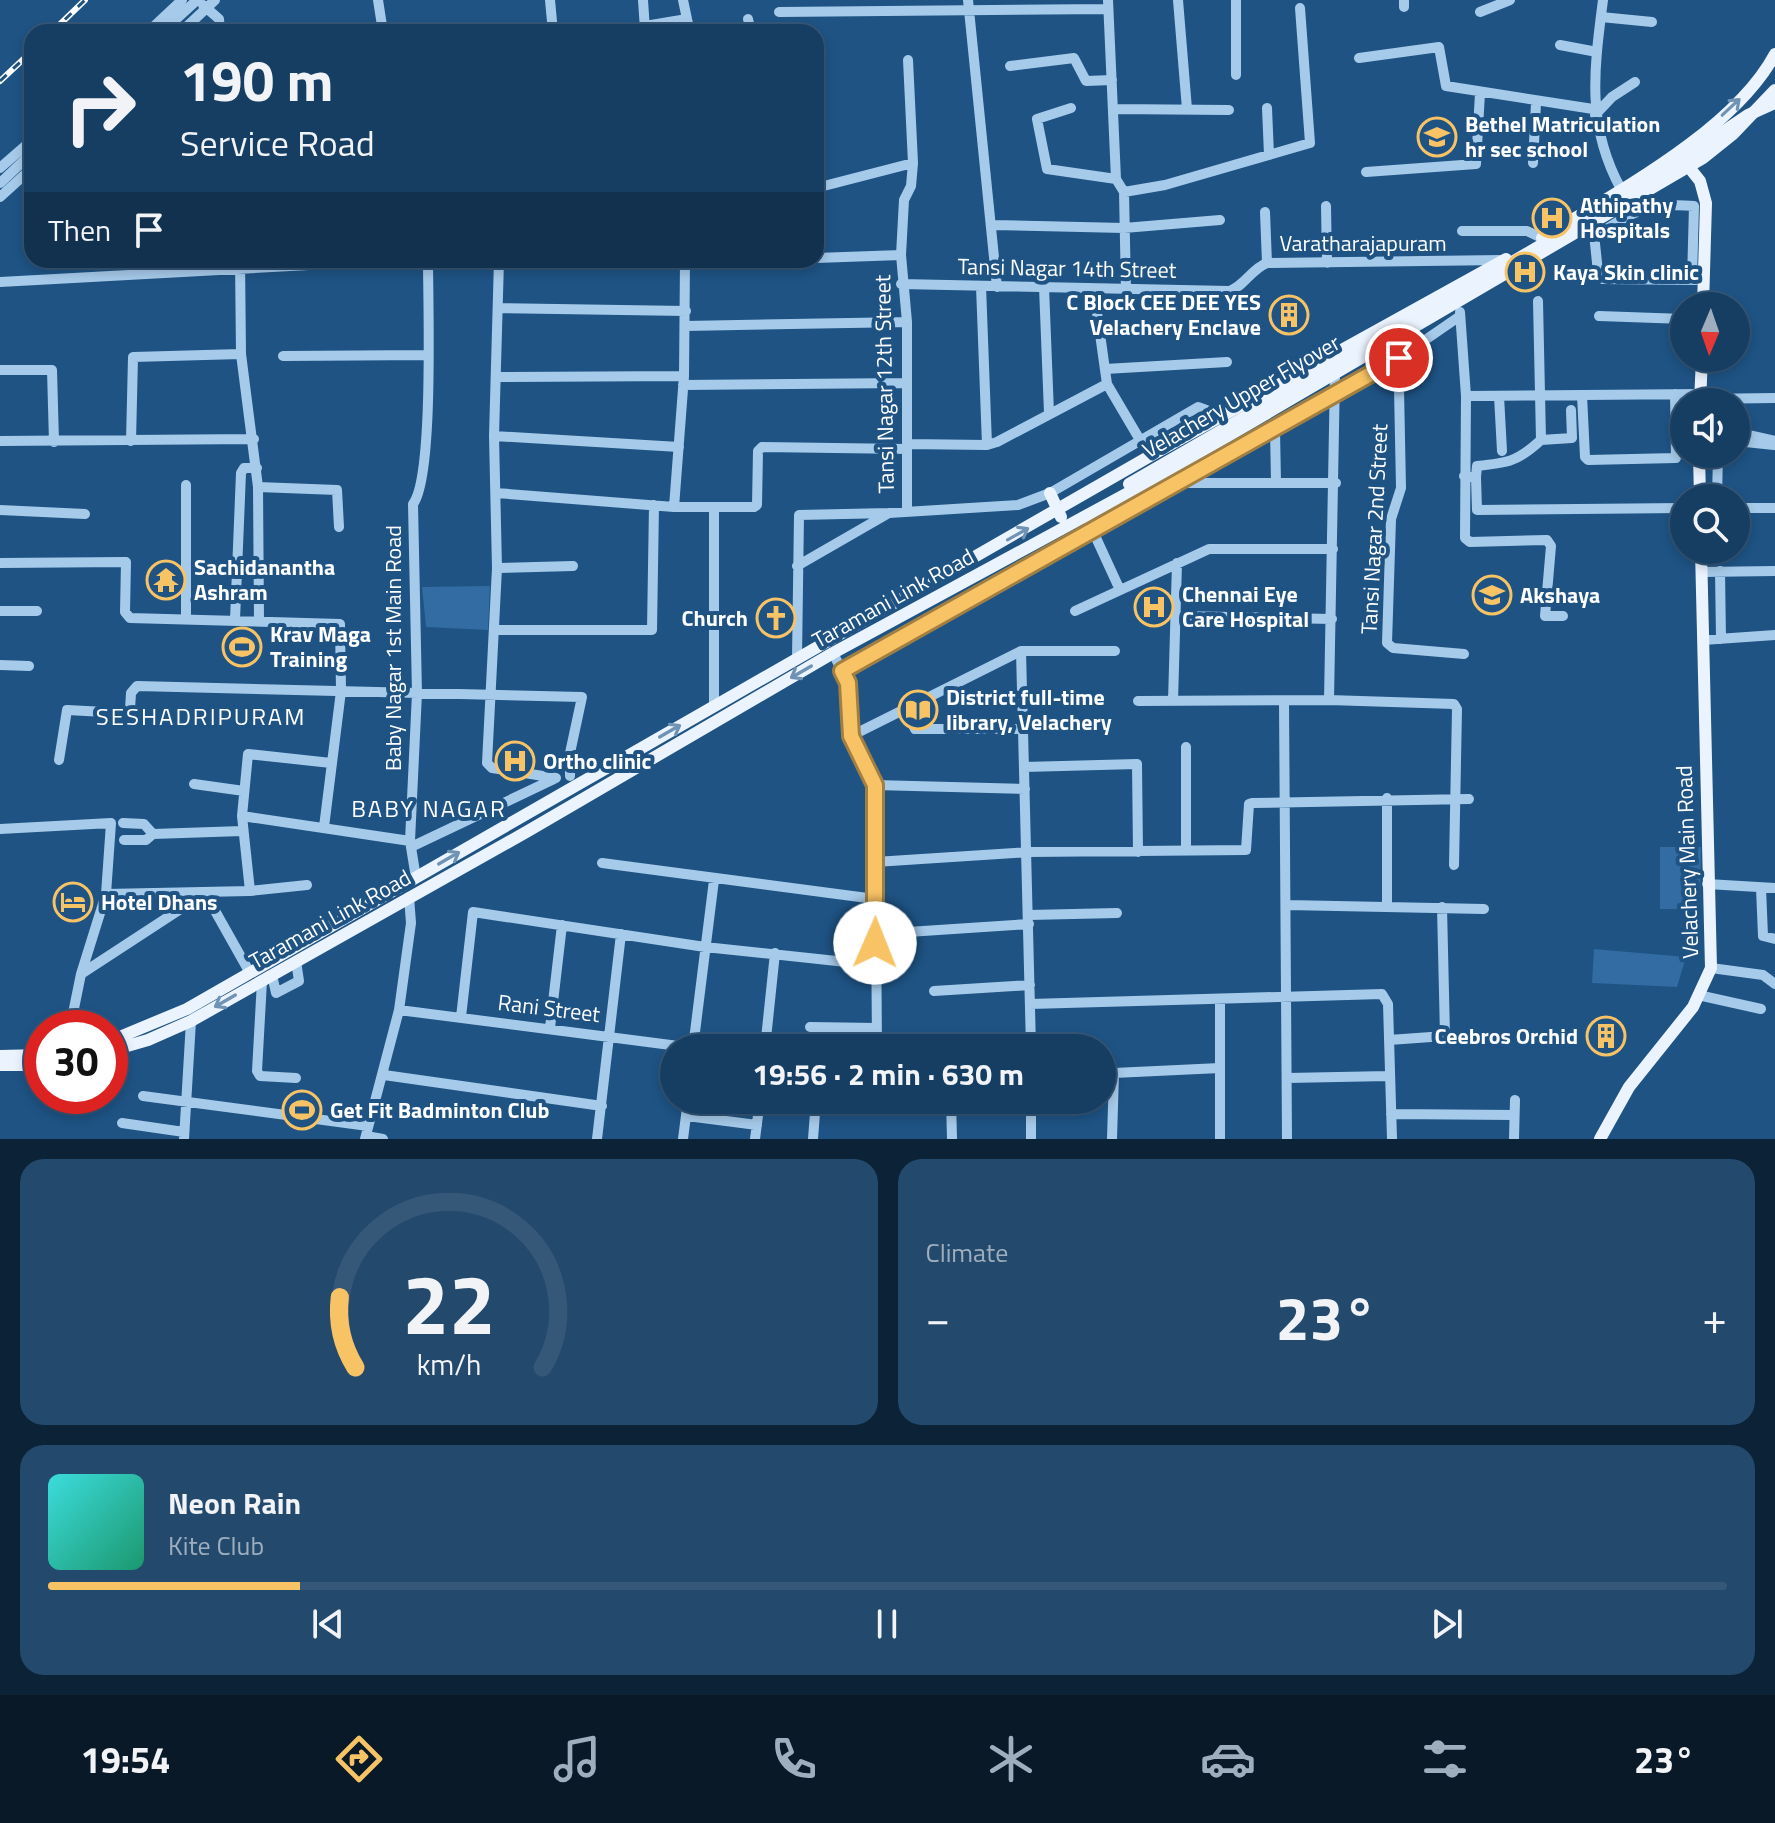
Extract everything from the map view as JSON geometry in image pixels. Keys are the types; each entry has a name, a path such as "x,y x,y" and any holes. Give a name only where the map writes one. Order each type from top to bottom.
{"main road":[{"name":"Taramani Link Road","path":"128,1046 148,1040 250,973 553,798 574,780 714,706 1542,238 1678,152 1734,104 1775,54"},
{"name":"Taramani Link Road","path":"128,1035 188,1016 267,978 833,653 1086,516 1133,486 1398,339 1460,310 1594,230 1689,167 1723,143 1775,90"},
{"name":"Velachery Upper Flyover","path":"1094,490 1111,493 1133,486 1650,181 1748,115 1775,103"},
{"path":"1678,152 1700,181 1706,203 1698,280 1700,292"},
{"path":"1050,493 1066,527"},
{"name":"Velachery Main Road","path":"1600,1139 1629,1087 1693,1007 1711,968 1702,564"},
{"path":"553,798 561,811"},
{"path":"0,1056 24,1055"},
{"path":"0,1065 24,1065"}],"street":[{"path":"160,24 182,0"},
{"path":"164,24 197,0 219,19 219,24"},
{"path":"190,24 215,0"},
{"path":"378,0 382,24"},
{"path":"550,0 552,24"},
{"path":"643,0 645,24"},
{"path":"683,0 688,24"},
{"path":"1178,0 1187,109"},
{"path":"1236,0 1236,75"},
{"path":"1480,12 1510,0"},
{"path":"1603,0 1594,112 1605,161 1621,189"},
{"path":"968,4 997,287"},
{"path":"779,12 968,4 1108,5 1116,179 1124,192 1126,291"},
{"path":"1124,192 1165,185 1310,143 1300,8"},
{"path":"1601,17 1652,22"},
{"path":"666,24 687,19"},
{"path":"748,19 749,24"},
{"path":"1560,45 1597,52"},
{"path":"1359,58 1439,47 1444,84 1594,112 1635,82"},
{"path":"1010,66 1074,58 1086,81 1112,80"},
{"name":"Tansi Nagar 12th Street","path":"907,511 907,322 901,284 901,255 904,200 911,186 913,163 908,60"},
{"path":"1366,172 1476,164 1480,93"},
{"path":"1533,163 1536,103"},
{"path":"1071,108 1037,117 1047,169 1116,179"},
{"path":"1267,108 1269,155"},
{"path":"1113,109 1229,110"},
{"path":"0,168 24,147"},
{"path":"0,183 24,160"},
{"path":"824,186 913,163"},
{"path":"0,197 24,175"},
{"path":"1659,203 1694,206 1698,280 1602,279 1598,272 1594,230 1659,203"},
{"path":"1326,206 1327,263"},
{"path":"1265,212 1267,263"},
{"path":"992,225 1124,228 1220,220"},
{"path":"1462,231 1527,231 1542,238"},
{"path":"824,258 901,255"},
{"name":"Varatharajapuram","path":"1232,291 1258,267 1267,263 1504,260"},
{"path":"0,282 187,268"},
{"path":"240,268 241,354 257,468 259,620"},
{"name":"Baby Nagar 1st Main Road","path":"416,878 411,844 417,693 413,504 421,494 427,438 428,268"},
{"path":"59,760 67,710 124,713 130,709 131,693 137,686 488,695 582,697 570,753 574,780 488,765 488,695 497,568 494,436 499,268"},
{"path":"674,507 684,381 685,268"},
{"name":"Tansi Nagar 14th Street","path":"901,284 1094,291 1232,291"},
{"path":"981,286 987,445"},
{"path":"1044,287 1049,413"},
{"path":"1094,291 1107,384 1140,440"},
{"path":"1538,301 1541,440"},
{"path":"498,308 686,311"},
{"path":"842,671 1399,358 1460,310"},
{"path":"1460,310 1466,396 1466,541 1547,540 1551,549 1545,616 1563,616"},
{"path":"1599,316 1670,319"},
{"path":"685,326 907,322"},
{"name":"Tansi Nagar 2nd Street","path":"1398,339 1401,488 1391,519 1387,643 1393,648 1464,654"},
{"path":"131,441 133,357 241,354"},
{"path":"283,356 427,355"},
{"path":"1105,369 1227,362"},
{"path":"0,370 52,370 54,442"},
{"path":"1329,700 1336,483 1335,374"},
{"path":"496,377 907,383"},
{"path":"496,493 674,507 756,506 758,453 762,447 987,445 1107,384"},
{"path":"1466,396 1670,394"},
{"path":"1582,395 1585,457 1588,460 1670,458"},
{"path":"1499,396 1502,451"},
{"path":"1750,398 1775,398"},
{"path":"797,658 800,513 1002,508 1050,493 1198,407 1209,411"},
{"path":"1571,410 1572,438 1541,440 1520,456 1499,466 1477,466 1477,510 1670,508"},
{"path":"1275,430 1276,482"},
{"path":"494,436 679,447"},
{"path":"1750,436 1775,443"},
{"path":"0,441 254,439"},
{"path":"1750,442 1775,443"},
{"path":"235,620 241,473 244,468 257,468"},
{"path":"1464,476 1476,477"},
{"path":"1179,483 1336,483"},
{"path":"186,485 186,619"},
{"path":"1133,486 1145,502"},
{"path":"258,487 337,490 339,527"},
{"path":"494,630 652,630 654,505"},
{"path":"714,507 714,706"},
{"path":"1750,508 1775,508"},
{"path":"0,510 85,514"},
{"path":"797,566 889,513"},
{"path":"1086,516 1120,590"},
{"path":"1075,611 1213,548 1333,549"},
{"path":"0,563 126,562 125,612 130,618 340,624 341,691 324,827"},
{"path":"1173,701 1177,563"},
{"path":"497,568 573,566"},
{"path":"1720,571 1721,639"},
{"path":"1702,572 1775,571"},
{"path":"0,611 37,611"},
{"path":"1176,616 1332,619"},
{"path":"1703,640 1775,635"},
{"path":"851,736 1021,651 1115,651"},
{"path":"1021,651 1031,1034"},
{"path":"833,653 848,683 851,736 875,785 876,1034"},
{"path":"0,665 29,666"},
{"path":"1138,701 1329,700 1457,706 1454,865"},
{"path":"1284,702 1287,1139"},
{"path":"906,710 915,729 1022,729"},
{"path":"1186,747 1186,851"},
{"path":"250,891 242,831 248,754 331,763"},
{"path":"1024,767 1137,764 1138,852"},
{"path":"242,816 324,827 411,844 556,778"},
{"path":"194,784 244,791"},
{"path":"875,785 1025,789"},
{"path":"1387,798 1387,907"},
{"path":"875,862 1028,852 1246,850 1249,804 1387,798 1469,799"},
{"path":"0,829 111,823 106,894 81,974 74,1010"},
{"path":"123,823 144,824 153,834"},
{"path":"124,840 146,840 153,834 242,831"},
{"path":"602,863 875,899"},
{"path":"696,1034 714,880"},
{"path":"1707,884 1775,888"},
{"path":"106,894 250,891 307,885"},
{"path":"1761,888 1763,936 1775,939"},
{"path":"205,893 250,973"},
{"path":"81,974 205,893"},
{"path":"366,1134 399,1010 411,923 409,897"},
{"path":"1287,905 1484,909"},
{"path":"1389,1040 1445,1036 1442,907"},
{"path":"461,1017 473,912 705,947 874,965"},
{"path":"908,932 1117,913"},
{"path":"550,1028 562,925"},
{"path":"597,1139 621,934"},
{"path":"766,1034 775,953"},
{"path":"262,1003 298,983 296,961"},
{"path":"1711,968 1763,975 1775,984"},
{"path":"267,978 276,993"},
{"path":"267,978 262,1003 258,1075 296,1078"},
{"path":"934,991 1030,985"},
{"path":"1030,1004 1382,994 1388,1000 1392,1139"},
{"path":"1698,995 1761,1009"},
{"path":"1220,999 1220,1139"},
{"name":"Rani Street","path":"399,1010 660,1043"},
{"path":"122,1123 184,1136 188,1016"},
{"path":"810,1027 876,1028"},
{"path":"1112,1139 1114,1073 1220,1068"},
{"path":"384,1075 602,1106"},
{"path":"1287,1078 1389,1076"},
{"path":"143,1096 186,1101 383,1139"},
{"path":"1514,1139 1515,1100"},
{"path":"755,1139 758,1114"},
{"path":"813,1139 815,1114"},
{"path":"951,1114 952,1139"},
{"path":"1031,1114 1031,1139"},
{"path":"1391,1114 1514,1115"},
{"path":"683,1139 687,1116 757,1125"}],"shaded area":[{"path":"490,586 488,630 426,627 422,587"},
{"path":"1660,847 1701,847 1700,909 1660,909"},
{"path":"1594,949 1686,957 1677,987 1592,983"}],"railway":[{"path":"60,24 85,0"},
{"path":"0,81 24,58"}],"place":[{"name":"Bethel Matriculation hr sec school","path":"1437,137"},
{"name":"Athipathy Hospitals","path":"1552,218"},
{"name":"Kaya Skin clinic","path":"1525,272"},
{"name":"C Block CEE DEE YES Velachery Enclave","path":"1289,315"},
{"name":"Sachidanantha Ashram","path":"166,580"},
{"name":"Akshaya","path":"1492,595"},
{"name":"Chennai Eye Care Hospital","path":"1154,607"},
{"name":"Church","path":"776,618"},
{"name":"Krav Maga Training","path":"242,647"},
{"name":"District full-time library, Velachery","path":"918,710"},
{"name":"Ortho clinic","path":"515,761"},
{"name":"Hotel Dhans","path":"73,902"},
{"name":"Ceebros Orchid","path":"1606,1036"},
{"name":"Get Fit Badminton Club","path":"302,1110"}],"district":[{"name":"SESHADRIPURAM","path":"201,717"},
{"name":"BABY NAGAR","path":"429,809"}],"route":[{"path":"875,943 875,785 851,736 848,683 842,671 1399,358"}]}
